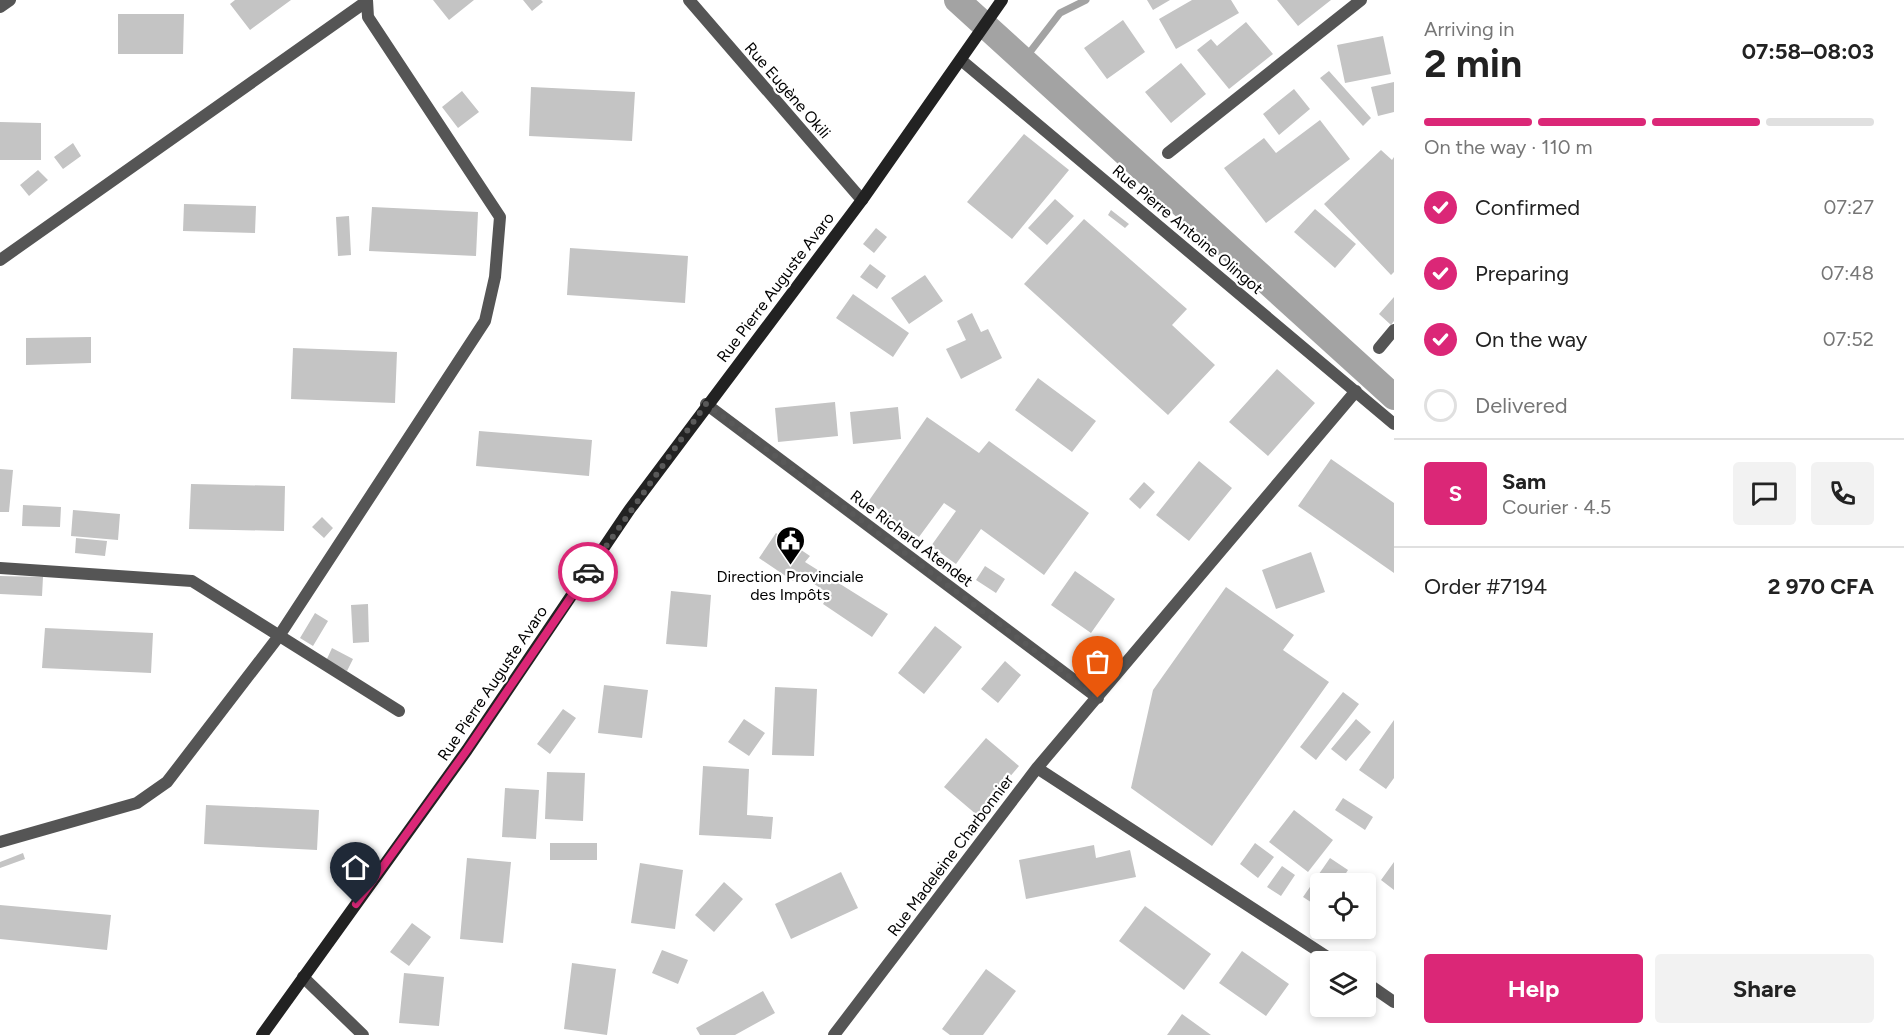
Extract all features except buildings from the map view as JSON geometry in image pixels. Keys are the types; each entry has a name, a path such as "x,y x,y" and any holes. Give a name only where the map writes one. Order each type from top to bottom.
{"street":[{"path":"0,7 10,0"},
{"path":"0,260 367,0"},
{"path":"0,842 137,803 167,782 279,636 485,321 495,277 500,217 368,16 367,0"},
{"name":"Rue Eugène Okili","path":"689,0 862,200"},
{"name":"Rue Pierre Auguste Avaro","path":"262,1035 467,750 630,509 706,404 862,200 1002,0"},
{"path":"1168,153 1361,0"},
{"name":"Rue Pierre Antoine Olingot","path":"961,60 1394,424"},
{"path":"1379,348 1394,330"},
{"name":"Rue Madeleine Charbonnier","path":"834,1035 1037,768 1356,391"},
{"name":"Rue Richard Atendet","path":"706,404 1098,698"},
{"path":"0,568 192,581 399,711"},
{"path":"1037,768 1318,951"},
{"path":"303,976 363,1035"},
{"path":"1376,990 1394,1002"}],"waterway":[{"path":"957,0 1394,397"},
{"path":"1023,61 1060,13 1086,0"}],"way so far":[{"path":"588,572 630,509 706,404 1098,698"}],"place":[{"name":"Direction Provinciale des Impôts","path":"790,566"}],"route":[{"path":"356,904 467,750 588,572"}]}
